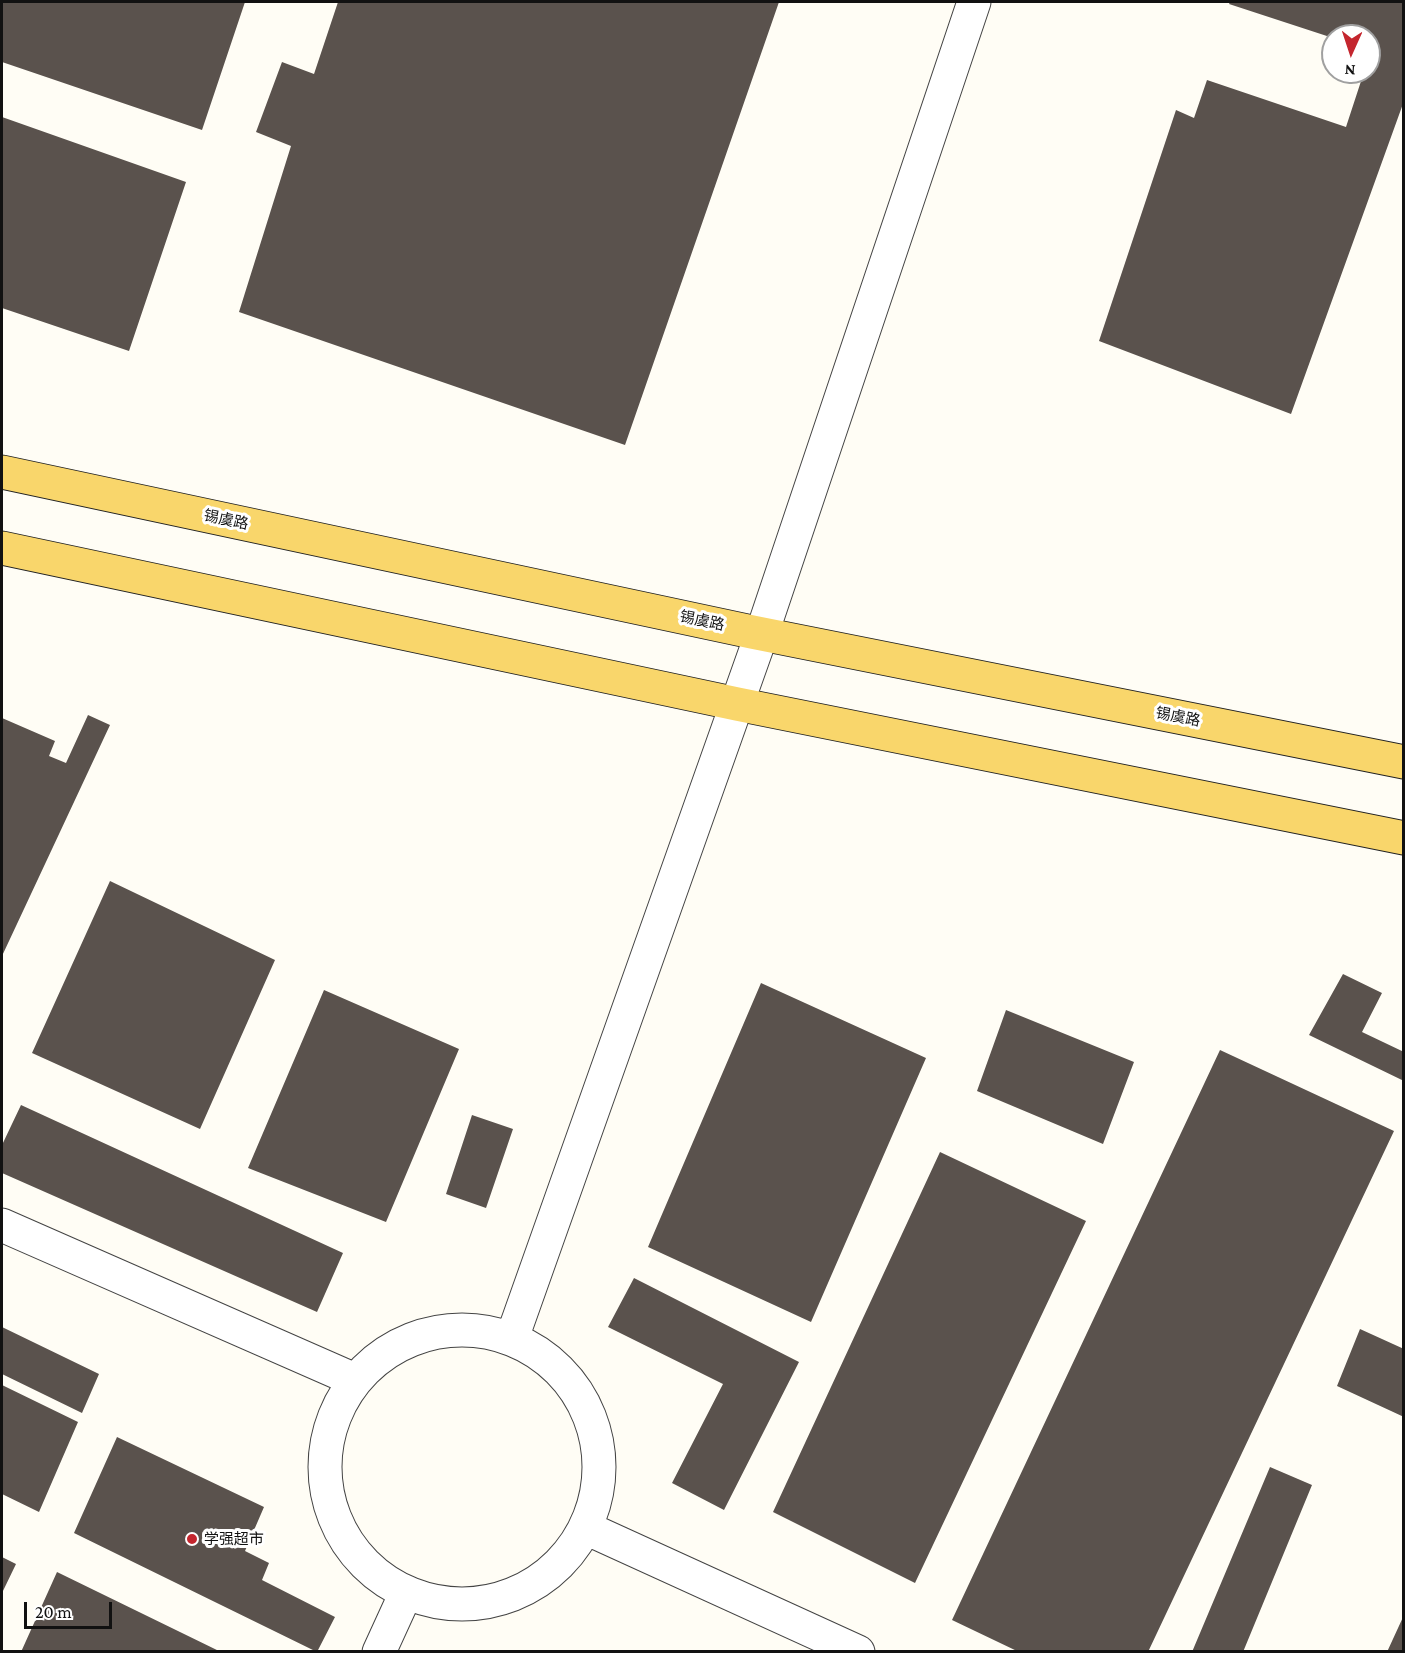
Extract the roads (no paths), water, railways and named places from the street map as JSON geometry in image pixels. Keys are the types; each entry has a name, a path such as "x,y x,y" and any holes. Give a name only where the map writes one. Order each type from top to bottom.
{"main road":[{"name":"锡虞路","path":"2,472 762,633 1404,762"},
{"path":"2,548 737,704 1404,838"}],"street":[{"path":"512,1338 762,633 974,2"},
{"path":"2,1226 355,1380"},
{"path":"470,1329 512,1338 549,1360 578,1392 596,1431 600,1474 586,1528 570,1554 538,1582 498,1600 455,1605 406,1593 375,1574 346,1542 328,1503 324,1460 333,1417 355,1380 387,1351 427,1334 470,1329"},
{"path":"586,1528 858,1652"},
{"path":"378,1652 406,1593"}],"place":[{"name":"学强超市","path":"192,1539"}]}
